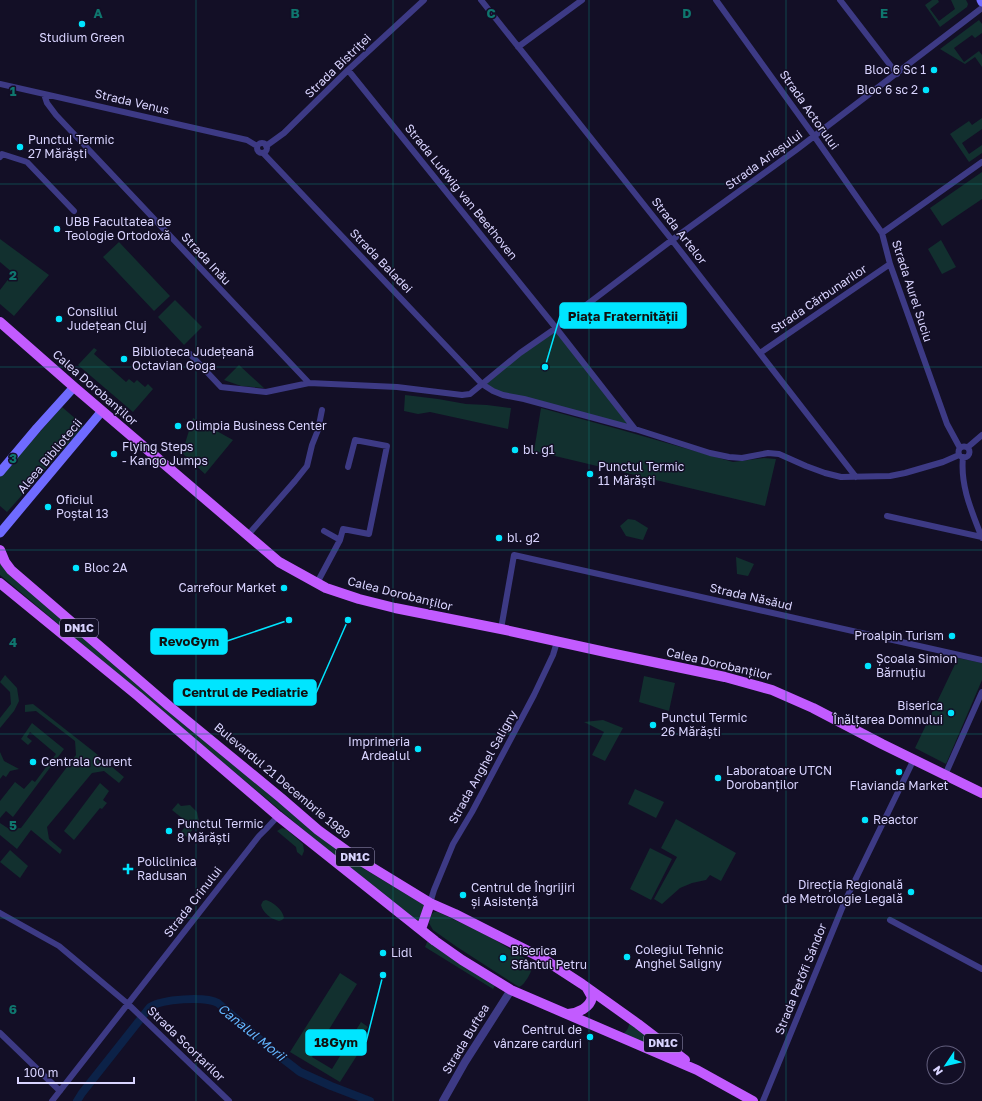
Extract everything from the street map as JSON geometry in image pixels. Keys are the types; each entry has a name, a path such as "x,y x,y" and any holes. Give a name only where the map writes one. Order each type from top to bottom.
{"main road":[{"name":"Calea Dorobanților","path":"0,322 102,412 247,536 279,562 326,588 359,599 409,611 725,677 772,690 813,708 982,793"},
{"path":"0,472 74,387"},
{"name":"Aleea Bibliotecii","path":"0,533 102,412"},
{"name":"Bulevardul 21 Decembrie 1989","path":"0,550 5,562 11,570 318,830 358,859 430,903 542,958 636,1023 698,1070"},
{"name":"Bulevardul 21 Decembrie 1989","path":"0,583 138,696 278,816 357,880 435,941 462,960 510,990 698,1070 753,1101"},
{"path":"0,591 18,598"},
{"path":"421,929 430,903"},
{"path":"568,1014 582,1010 590,1004 592,998 587,988"}],"street":[{"name":"Strada Bistriței","path":"266,146 284,133 348,70 424,0"},
{"name":"Strada Artelor","path":"481,0 672,240 856,477"},
{"path":"518,47 582,0"},
{"name":"Strada Actorului","path":"716,0 882,233"},
{"path":"840,0 897,74"},
{"name":"Strada Arieșului","path":"190,354 221,387 266,392 308,384 397,387 462,395 470,394 520,353 556,328 672,240 814,136 982,8"},
{"name":"Strada Ludwig van Beethoven","path":"348,70 556,328 635,429"},
{"name":"Strada Venus","path":"0,84 243,140 257,146"},
{"name":"Strada Inău","path":"44,94 47,103 56,116 308,384"},
{"path":"264,144 266,146 264,153 258,152 257,146 264,144"},
{"name":"Strada Baladei","path":"264,153 482,384 493,391 503,395 524,399 635,429 703,451 729,457 742,458 768,453 779,454 825,473 841,476 890,476 904,474 943,462 961,453 964,446 968,447"},
{"path":"0,157 2,154 27,162 74,211"},
{"name":"Strada Aurel Suciu","path":"982,162 882,233 890,264 947,424 961,453 962,470 966,490 982,538"},
{"name":"Strada Cărbunarilor","path":"760,353 890,264"},
{"path":"247,536 296,481 307,466 312,445 318,430 322,410"},
{"path":"961,453 966,457 970,452 968,447 982,435"},
{"path":"317,583 340,540 343,529 369,534 387,446 355,440 348,467"},
{"path":"887,516 982,538"},
{"path":"324,531 340,540"},
{"name":"Strada Năsăud","path":"501,629 514,555 982,660"},
{"name":"Strada Anghel Saligny","path":"430,903 453,844 472,812 531,700 553,655 557,642"},
{"path":"945,775 982,692"},
{"name":"Strada Petőfi Sándor","path":"764,1101 845,900 914,760"},
{"name":"Strada Crinului","path":"52,1101 259,836 278,816"},
{"name":"Strada Scorțarilor","path":"0,913 58,946 128,1004 229,1101"},
{"path":"890,920 982,969"},
{"name":"Strada Buftea","path":"443,1101 465,1062 510,990"},
{"path":"0,1033 60,1090"}],"green space":[{"path":"932,0 938,0 939,2 930,9 939,21 955,9 951,0 966,0 968,4 967,7 940,27 925,5"},
{"path":"979,20 982,24 982,33 975,38 972,35 954,48 964,62 979,51 982,55 982,67 975,57 965,64 940,49"},
{"path":"982,118 982,129 962,143 969,154 982,145 982,153 969,162 950,134 969,121 972,125"},
{"path":"982,172 982,199 942,226 930,208"},
{"path":"0,239 49,275 14,316 0,304 0,290 13,273 0,262"},
{"path":"941,240 956,267 942,274 928,249"},
{"path":"119,242 170,296 154,311 103,257"},
{"path":"175,300 202,327 184,345 158,317"},
{"path":"556,328 635,429 503,395 482,384"},
{"path":"94,348 97,350 94,354 126,382 129,379 134,383 137,380 145,387 148,384 153,389 133,412 78,365"},
{"path":"239,365 264,388 241,386 224,380"},
{"path":"405,395 466,404 511,408 508,429 430,412 418,414 404,411"},
{"path":"62,407 84,426 7,512 0,506 0,477"},
{"path":"541,408 733,462 764,458 776,459 765,506 534,451"},
{"path":"193,418 233,440 205,474 182,453"},
{"path":"628,519 635,520 648,528 643,540 626,536 620,526"},
{"path":"736,557 754,564 748,576 737,574"},
{"path":"0,564 333,846 366,870 426,906 418,924 0,575"},
{"path":"958,658 982,663 982,680 946,764 915,748"},
{"path":"5,675 17,688 19,701 14,711 0,728 0,718 11,704 10,692 0,682"},
{"path":"644,676 675,683 669,711 639,702"},
{"path":"33,704 124,777 119,783 104,771 92,773 47,827 49,839 62,850 60,854 31,830 17,849 0,835 0,823 9,829 21,828 76,755 75,741 36,711 25,712 25,705"},
{"path":"603,720 623,728 605,761 592,755 604,732 584,722"},
{"path":"32,723 64,749 13,817 6,811 0,818 0,801 15,782 24,789 32,780 35,782 56,754 30,732 27,737 32,741 28,745 21,739"},
{"path":"0,752 4,761 19,769 10,771 6,777 3,775 0,779"},
{"path":"100,783 109,791 103,800 107,803 102,809 100,808 74,840 64,831"},
{"path":"635,789 664,802 656,818 628,804"},
{"path":"178,803 181,806 190,805 197,812 199,821 187,837 181,832 188,823 172,810"},
{"path":"676,819 736,853 721,881 710,875 706,880 692,883 680,888 662,904 654,899 677,857 661,848"},
{"path":"282,828 286,829 303,844 304,851 302,856 297,852 296,847 277,831"},
{"path":"650,848 672,859 651,900 630,889"},
{"path":"10,850 28,866 20,878 0,862"},
{"path":"266,900 275,904 280,909 284,918 282,920 276,920 265,913 261,905 263,901"},
{"path":"434,912 438,912 485,934 533,963 532,969 526,980 519,987 433,930 429,923 431,915"},
{"path":"428,940 496,984 493,989 425,947"},
{"path":"340,973 357,984 312,1057 332,1069 361,1022 368,1027 358,1042 363,1046 340,1082 290,1052"},
{"path":"629,1020 691,1066 621,1036 628,1029"}],"waterway":[{"name":"Canalul Morii","path":"77,1101 150,1007 164,1002 184,999 204,1000 218,1003 300,1072 370,1101"}],"place":[{"name":"Studium Green","path":"82,24"},
{"name":"Bloc 6 Sc 1","path":"934,70"},
{"name":"Bloc 6 sc 2","path":"926,90"},
{"name":"Punctul Termic 27 Mărăști","path":"20,147"},
{"name":"UBB Facultatea de Teologie Ortodoxă","path":"57,229"},
{"name":"Consiliul Județean Cluj","path":"59,319"},
{"name":"Biblioteca Județeană Octavian Goga","path":"124,359"},
{"name":"Piața Fraternității","path":"545,367"},
{"name":"Olimpia Business Center","path":"178,426"},
{"name":"bl. g1","path":"515,450"},
{"name":"Flying Steps - Kango Jumps","path":"114,454"},
{"name":"Punctul Termic 11 Mărăști","path":"590,474"},
{"name":"Oficiul Poștal 13","path":"48,507"},
{"name":"bl. g2","path":"499,538"},
{"name":"Bloc 2A","path":"76,568"},
{"name":"Carrefour Market","path":"284,588"},
{"name":"RevoGym","path":"289,620"},
{"name":"Centrul de Pediatrie","path":"348,620"},
{"name":"Proalpin Turism","path":"952,636"},
{"name":"Școala Simion Bărnuțiu","path":"868,666"},
{"name":"Biserica Înălțarea Domnului","path":"951,713"},
{"name":"Punctul Termic 26 Mărăști","path":"653,725"},
{"name":"Imprimeria Ardealul","path":"418,749"},
{"name":"Centrala Curent","path":"33,762"},
{"name":"Flavianda Market","path":"899,772"},
{"name":"Laboratoare UTCN Dorobanților","path":"718,778"},
{"name":"Reactor","path":"865,820"},
{"name":"Punctul Termic 8 Mărăști","path":"169,831"},
{"name":"Policlinica Radusan","path":"128,869"},
{"name":"Direcția Regională de Metrologie Legală","path":"911,892"},
{"name":"Centrul de Îngrijiri și Asistență","path":"463,895"},
{"name":"Lidl","path":"383,953"},
{"name":"Colegiul Tehnic Anghel Saligny","path":"627,957"},
{"name":"Biserica Sfântul Petru","path":"503,958"},
{"name":"18Gym","path":"383,975"},
{"name":"Centrul de vânzare carduri","path":"590,1037"}]}
